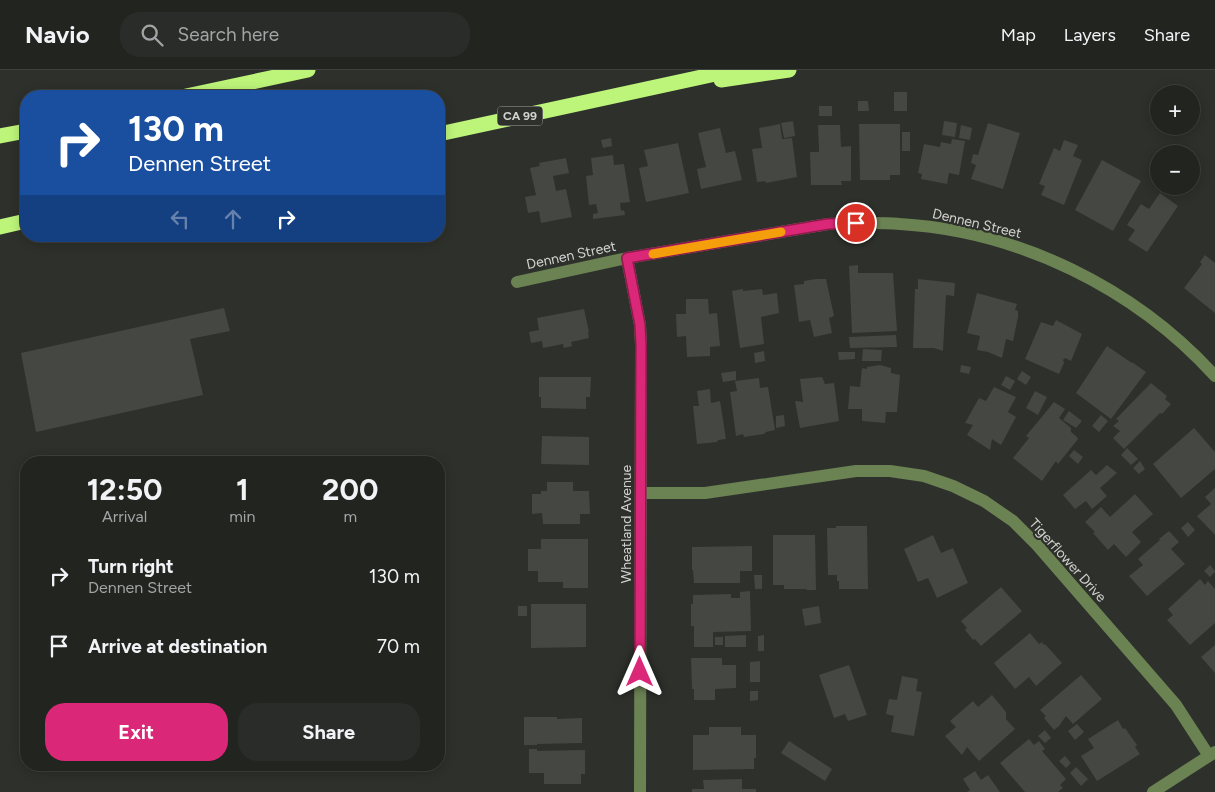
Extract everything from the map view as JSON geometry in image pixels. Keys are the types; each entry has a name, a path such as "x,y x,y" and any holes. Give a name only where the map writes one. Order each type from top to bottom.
{"highway":[{"path":"214,90 308,70"},
{"name":"CA 99","path":"445,133 734,70"},
{"path":"601,99 788,70"},
{"path":"0,136 20,132"},
{"path":"0,227 20,222"}],"street":[{"name":"Dennen Street","path":"517,282 627,258 828,224 901,224 950,230 998,241 1044,257 1081,274 1124,298 1163,327 1215,376"},
{"name":"Wheatland Avenue","path":"627,258 641,335 640,792"},
{"name":"Tigerflower Drive","path":"641,493 705,492 856,471 890,471 924,476 954,486 984,501 1013,521 1037,545 1176,705 1212,754"},
{"path":"1153,792 1212,754"}],"building":[{"path":"894,92 907,92 907,111 894,111"},
{"path":"858,101 868,101 869,111 858,111"},
{"path":"819,106 832,106 832,116 819,116"},
{"path":"793,121 795,136 784,138 781,123"},
{"path":"944,121 957,123 955,137 942,135"},
{"path":"988,123 1020,133 1003,189 971,179 976,165 971,163 973,154 978,155"},
{"path":"780,124 782,139 792,138 797,177 766,183 765,181 757,182 752,149 762,148 759,128"},
{"path":"859,124 900,124 900,175 890,175 890,180 860,180"},
{"path":"818,125 840,125 841,147 851,146 851,181 841,181 842,185 811,185 810,152 819,152"},
{"path":"961,125 972,128 970,140 959,138"},
{"path":"720,128 726,153 735,151 742,180 701,189 697,169 706,167 698,133"},
{"path":"902,132 910,132 910,151 902,151"},
{"path":"611,138 612,146 603,148 601,140"},
{"path":"952,139 965,141 959,175 949,173 947,184 921,179 922,174 918,173 924,144 940,147 941,142 951,144"},
{"path":"1064,140 1078,145 1073,156 1082,160 1064,205 1041,195 1045,186 1039,184 1054,148 1060,151"},
{"path":"678,143 689,193 646,202 639,168 648,166 644,150"},
{"path":"613,155 614,165 624,164 630,202 620,203 621,211 624,210 625,215 593,219 593,214 598,213 596,204 589,205 586,176 593,175 591,158"},
{"path":"566,158 569,173 553,176 556,191 566,189 572,217 541,223 539,211 528,213 525,197 536,195 530,168 540,166 539,163"},
{"path":"1102,160 1141,181 1113,231 1075,210"},
{"path":"1159,195 1163,195 1178,206 1147,252 1128,240 1135,230 1127,225 1141,204 1149,209"},
{"path":"1205,255 1215,263 1215,313 1184,288 1202,264 1200,262"},
{"path":"858,265 858,273 893,273 897,331 852,333 849,266"},
{"path":"826,279 834,316 829,318 832,333 814,337 810,320 799,322 794,285 804,284 804,281"},
{"path":"918,279 955,283 954,296 946,295 943,351 934,348 913,348 915,289 918,289"},
{"path":"743,289 743,291 762,289 763,295 777,293 779,313 761,317 764,344 740,348 732,291"},
{"path":"977,293 1017,304 1015,310 1018,311 1018,317 1013,341 1006,339 1002,358 977,350 980,336 967,333"},
{"path":"686,299 708,299 709,314 717,313 720,346 710,347 710,356 687,357 686,336 677,337 676,314 686,314"},
{"path":"224,308 230,331 190,339 203,395 36,432 21,353"},
{"path":"584,309 589,338 571,342 572,346 564,348 563,344 543,348 542,341 531,343 529,332 539,330 537,318"},
{"path":"1056,320 1082,334 1071,361 1065,358 1063,360 1064,363 1059,374 1025,359 1041,322 1053,326"},
{"path":"896,335 897,347 850,348 849,337"},
{"path":"1107,346 1146,372 1111,419 1076,393"},
{"path":"863,349 882,350 881,361 862,361"},
{"path":"764,351 765,361 755,363 754,353"},
{"path":"838,352 855,352 855,359 839,360"},
{"path":"880,365 891,368 891,373 900,375 897,412 886,412 885,423 862,421 862,409 848,409 850,386 860,387 862,368 867,369 867,367"},
{"path":"961,365 971,367 969,374 960,372"},
{"path":"736,371 736,380 723,382 721,373"},
{"path":"1022,371 1031,377 1026,385 1017,379"},
{"path":"1006,376 1015,381 1010,390 1001,385"},
{"path":"539,377 591,377 590,397 586,397 586,409 541,408"},
{"path":"822,377 825,384 834,383 839,421 800,428 795,401 803,402 800,379"},
{"path":"759,378 760,388 768,387 775,430 764,434 744,437 743,434 736,436 730,392 737,391 735,381"},
{"path":"1151,383 1167,396 1165,399 1171,404 1124,449 1113,438 1120,431 1113,426 1119,421 1116,419"},
{"path":"994,387 1016,397 1008,412 1016,417 1001,445 992,439 990,450 967,435 973,425 965,423 979,398 986,401"},
{"path":"710,389 711,403 720,401 726,439 697,444 693,406 699,406 697,391"},
{"path":"1035,391 1047,397 1038,415 1026,408"},
{"path":"1054,402 1065,409 1059,418 1071,428 1071,432 1078,439 1058,464 1056,461 1042,481 1013,458 1029,438 1026,436"},
{"path":"1069,411 1082,421 1076,428 1063,420"},
{"path":"784,415 785,426 776,428 776,416"},
{"path":"1101,415 1108,421 1099,432 1092,426"},
{"path":"1194,428 1215,452 1215,469 1181,498 1153,464"},
{"path":"542,436 589,437 589,465 541,464"},
{"path":"1127,448 1138,459 1131,465 1121,455"},
{"path":"1074,450 1083,457 1078,464 1069,456"},
{"path":"1140,461 1145,469 1139,474 1133,468"},
{"path":"1107,465 1117,473 1100,488 1107,496 1092,509 1086,501 1075,509 1063,495 1091,470 1096,475"},
{"path":"547,482 573,482 573,491 589,491 590,514 580,514 580,524 543,524 542,513 532,514 532,494 541,494 541,491 547,491"},
{"path":"1215,488 1215,535 1197,516 1211,504 1205,497"},
{"path":"1135,494 1153,514 1132,532 1141,542 1126,557 1114,544 1108,550 1085,522 1101,507 1110,517"},
{"path":"1188,522 1195,530 1188,537 1181,528"},
{"path":"836,526 867,526 868,589 839,589 837,575 828,575 827,528 836,528"},
{"path":"1169,531 1179,542 1171,549 1185,564 1147,596 1129,576 1143,565 1138,559"},
{"path":"773,535 815,535 816,590 784,589 784,585 773,585"},
{"path":"933,535 941,553 953,548 968,583 937,598 928,578 918,582 904,549"},
{"path":"541,539 588,539 588,588 563,588 563,582 538,582 538,571 528,571 528,549 541,549"},
{"path":"752,546 752,571 740,571 740,583 694,583 692,547"},
{"path":"1210,565 1215,572 1210,577 1204,571"},
{"path":"754,575 762,575 762,589 755,589"},
{"path":"1200,579 1205,585 1208,581 1215,589 1215,623 1190,645 1167,620 1173,615 1168,609"},
{"path":"1001,587 1022,611 981,646 965,630 967,628 961,621"},
{"path":"750,591 751,631 713,632 713,647 694,647 694,626 691,626 693,595 731,594 731,598 740,598 740,592"},
{"path":"531,604 586,604 586,647 531,648"},
{"path":"518,606 527,606 527,616 518,616"},
{"path":"819,606 821,623 805,626 802,609"},
{"path":"1030,633 1039,644 1042,642 1045,644 1062,663 1036,686 1029,677 1015,689 994,663"},
{"path":"746,635 746,647 725,647 725,636"},
{"path":"764,635 764,651 758,651 758,636"},
{"path":"715,637 723,637 723,645 715,645"},
{"path":"1215,645 1215,673 1201,657"},
{"path":"691,658 722,658 722,665 736,665 736,688 715,689 715,700 694,700"},
{"path":"760,661 760,682 750,682 750,662"},
{"path":"849,665 867,715 848,721 845,714 834,718 819,675"},
{"path":"1081,675 1102,699 1073,724 1066,716 1054,730 1040,710"},
{"path":"902,676 918,679 916,691 922,692 914,736 891,732 894,716 886,714 889,699 897,700"},
{"path":"750,691 758,691 758,700 750,701"},
{"path":"992,695 1006,712 1006,719 1015,729 979,761 967,747 962,755 945,736 956,727 950,721 973,701 978,707"},
{"path":"524,717 582,718 582,743 524,745"},
{"path":"1118,720 1137,745 1135,747 1140,754 1097,781 1081,756 1094,748 1088,739"},
{"path":"1077,724 1084,732 1075,740 1068,731"},
{"path":"709,727 741,727 741,735 756,735 754,769 693,770 693,735 709,735"},
{"path":"1045,730 1051,738 1045,743 1038,736"},
{"path":"1029,739 1034,745 1039,741 1045,749 1042,751 1066,779 1060,785 1063,788 1058,792 1025,792 1000,763"},
{"path":"789,741 832,769 825,781 781,753"},
{"path":"529,749 537,749 537,751 585,750 585,774 581,774 581,784 544,784 544,773 529,773"},
{"path":"1065,756 1071,763 1066,768 1059,761"},
{"path":"1076,767 1088,779 1081,786 1070,773"},
{"path":"975,771 981,780 988,775 1000,792 967,792 970,790 963,779"},
{"path":"742,779 742,789 756,789 756,792 692,792 692,789 704,789 703,780"}],"slow traffic":[{"path":"653,254 781,232"}],"route":[{"path":"640,672 641,345 640,325 627,258 828,224 856,223"}]}
